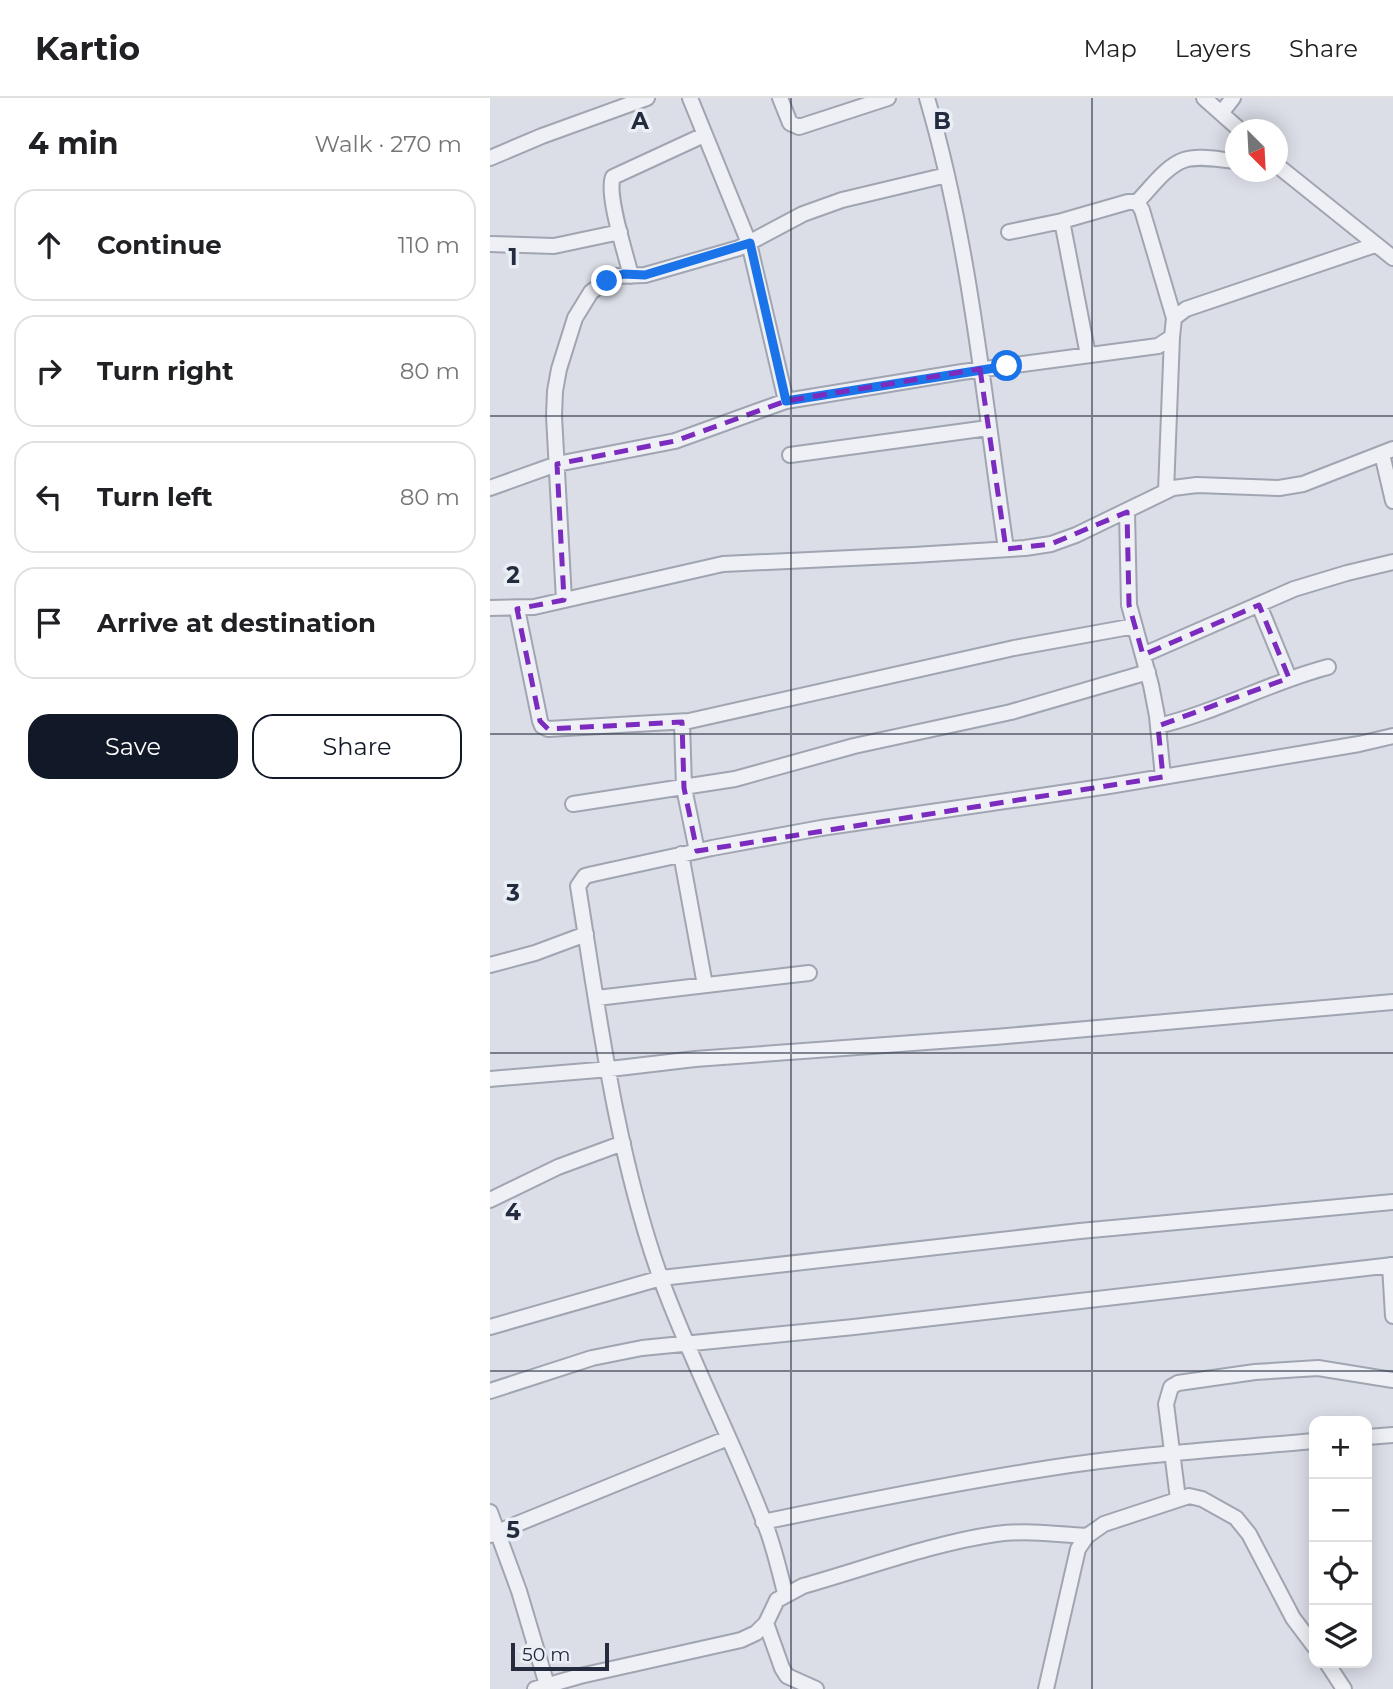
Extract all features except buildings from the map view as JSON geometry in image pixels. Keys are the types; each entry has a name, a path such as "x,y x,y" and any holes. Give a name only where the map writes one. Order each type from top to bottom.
{"street":[{"path":"490,158 647,98"},
{"path":"690,98 750,243 786,401"},
{"path":"780,98 790,123 799,127 888,98"},
{"path":"927,98 947,176 968,286 1006,549"},
{"path":"1204,98 1229,119"},
{"path":"1222,112 1233,98"},
{"path":"631,276 610,184 613,177 704,135"},
{"path":"1009,232 1137,202 1173,166 1183,160 1225,160"},
{"path":"1288,174 1393,258"},
{"path":"564,600 555,391 575,318 592,292 614,276 645,275 750,243 803,214 842,200 947,176"},
{"path":"1137,202 1142,210 1174,318 1166,491"},
{"path":"1062,221 1088,355"},
{"path":"490,244 554,246 620,232"},
{"path":"1174,318 1186,309 1375,245"},
{"path":"490,488 557,464 674,441 786,401 980,369 1158,346 1172,337"},
{"path":"790,455 988,428"},
{"path":"490,608 517,609 723,564 1006,549 1051,544 1127,512 1173,488 1197,485 1279,488 1303,484 1387,451 1393,501"},
{"path":"1127,512 1129,605 1148,672 1163,777"},
{"path":"1143,655 1314,582 1393,562"},
{"path":"1259,605 1289,678"},
{"path":"517,609 542,726 548,729 681,722 1014,648 1135,626"},
{"path":"1157,726 1218,709 1289,678 1328,667"},
{"path":"573,804 735,779 854,746 1011,712 1148,672"},
{"path":"681,722 684,788 697,851"},
{"path":"786,1593 763,1522 661,1278 638,1203 623,1143 578,886 585,876 697,851 929,811 1163,777 1393,736"},
{"path":"681,854 705,985"},
{"path":"490,965 536,953 586,934"},
{"path":"597,998 808,973"},
{"path":"490,1079 695,1059 995,1037 1393,1002"},
{"path":"490,1200 558,1167 623,1143"},
{"path":"490,1327 661,1278 1080,1231 1393,1202"},
{"path":"490,1391 592,1358 686,1342 881,1324 1391,1265 1393,1316"},
{"path":"1178,1499 1166,1404 1171,1387 1178,1383 1255,1372 1318,1368 1393,1380"},
{"path":"1372,1437 1393,1435"},
{"path":"494,1533 728,1438"},
{"path":"763,1522 919,1490 1053,1467 1309,1441"},
{"path":"1046,1689 1078,1549 1087,1536 1104,1524 1189,1496 1202,1499 1236,1518 1249,1534 1293,1618 1309,1639"},
{"path":"490,1511 494,1533 519,1591 541,1687 571,1684 741,1640 756,1633 766,1623 777,1600 786,1593 966,1539 1031,1532 1087,1536"},
{"path":"766,1623 787,1676 816,1689"},
{"path":"1330,1668 1344,1689"}],"highlighted area":[{"path":"980,369 1006,549 1051,544 1127,512 1129,605 1143,655 1259,605 1289,678 1158,726 1163,777 697,851 684,788 682,722 548,729 540,721 517,609 564,600 557,464 675,441 786,401"}],"route":[{"path":"607,281 623,274 645,275 750,243 786,401 1007,366"}]}
